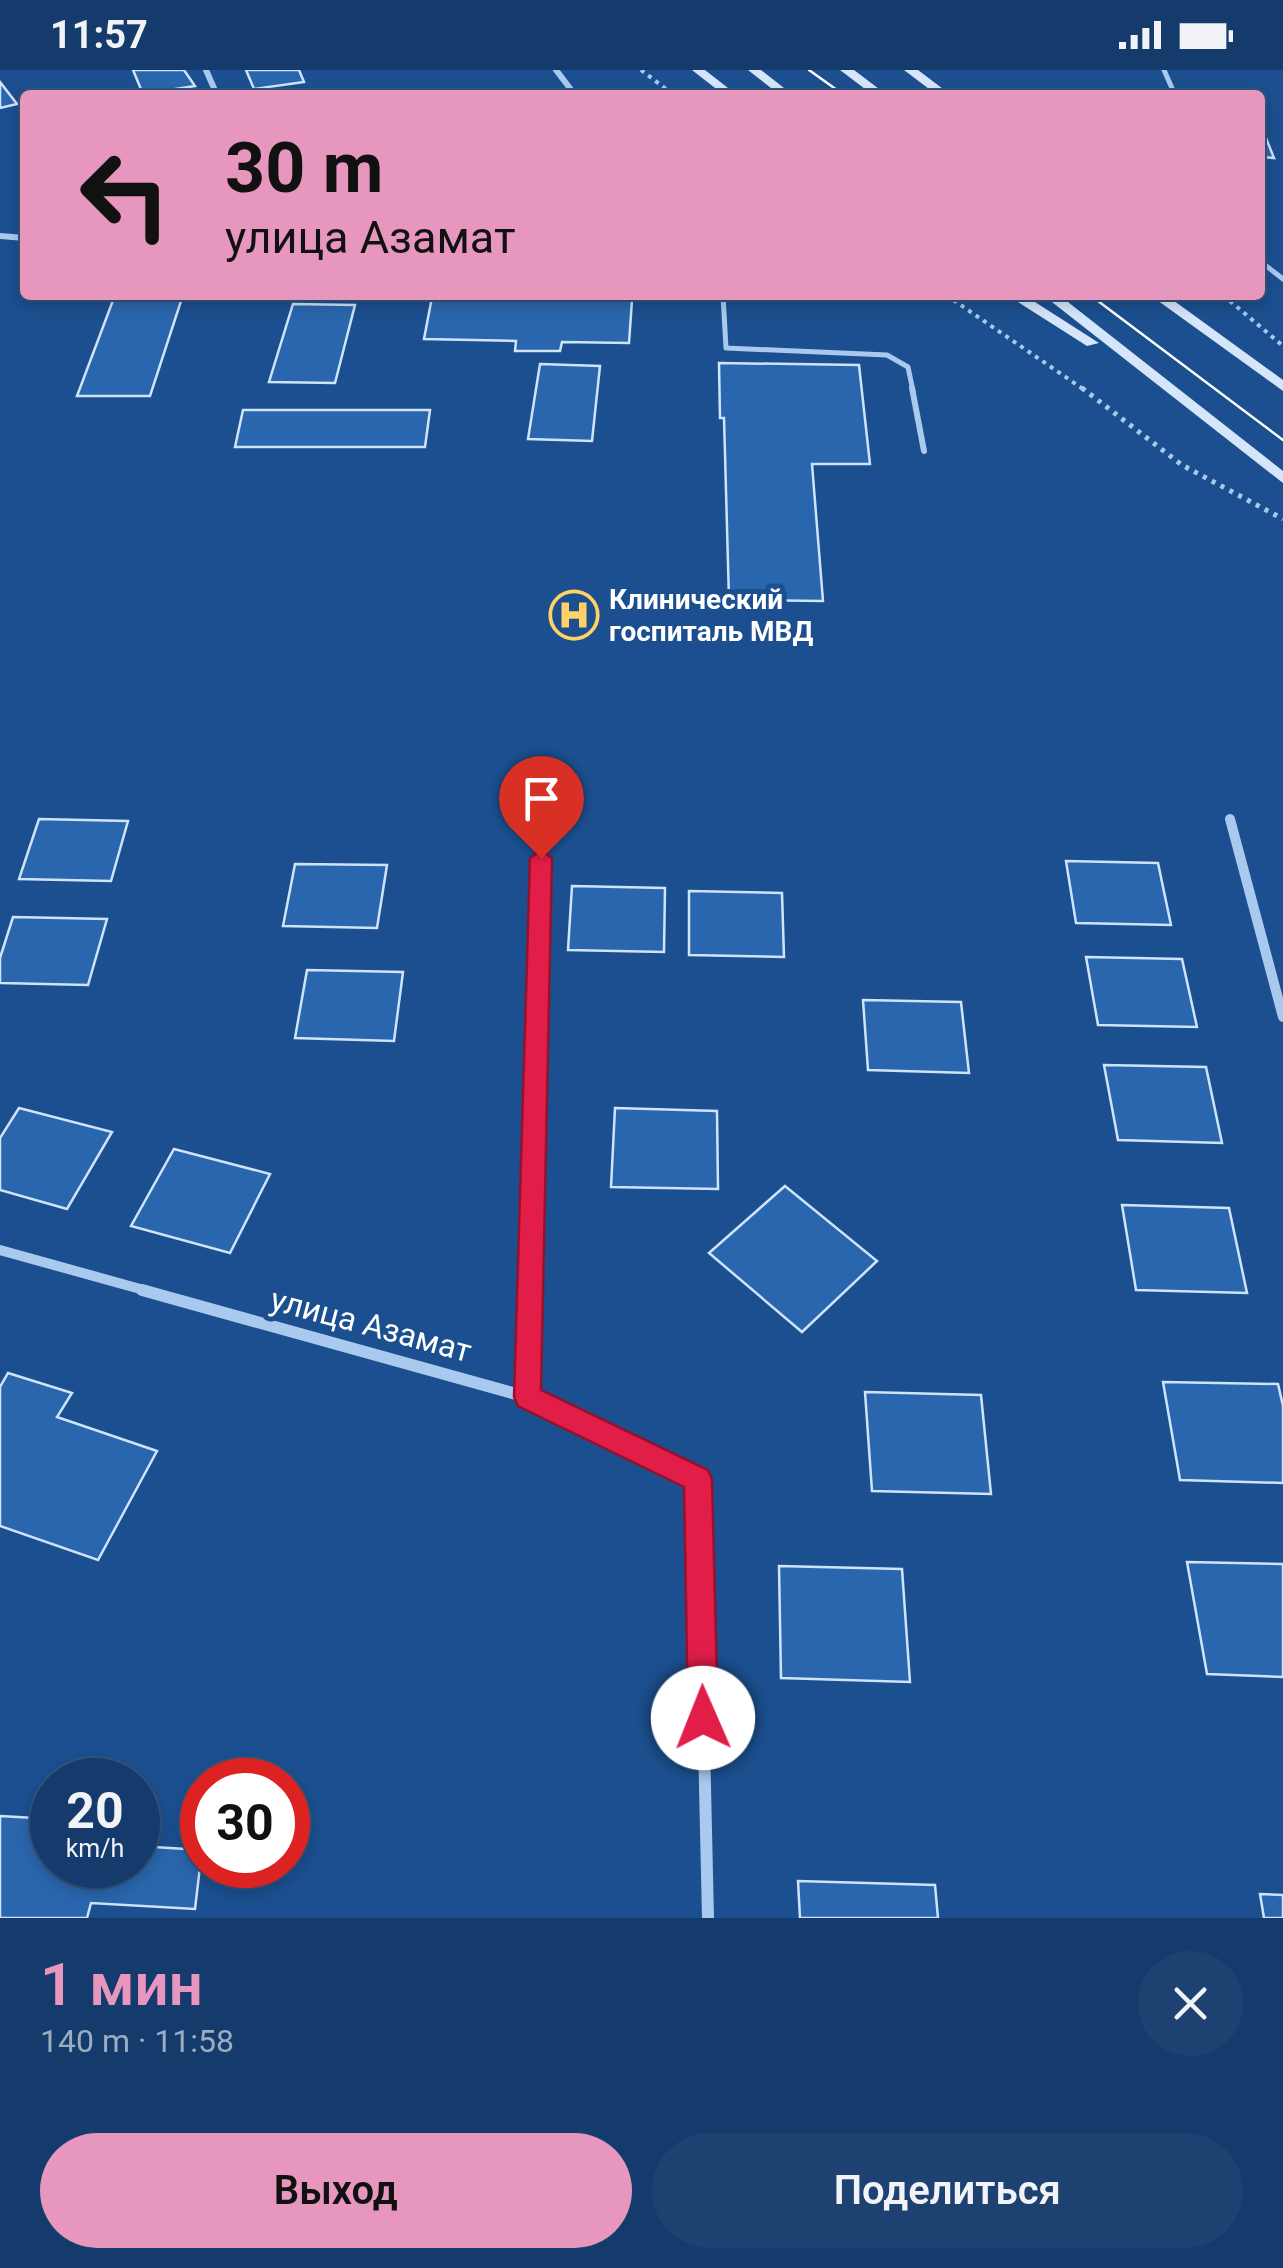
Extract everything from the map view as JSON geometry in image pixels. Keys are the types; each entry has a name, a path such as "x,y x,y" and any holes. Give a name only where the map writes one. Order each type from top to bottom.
{"main road":[{"path":"698,70 724,90"},
{"path":"754,70 780,90"},
{"path":"846,70 874,90"},
{"path":"910,70 938,90"},
{"path":"1022,300 1171,391"},
{"path":"1056,300 1283,478"},
{"path":"1164,300 1283,387"},
{"path":"1185,300 1252,363"}],"street":[{"path":"556,70 571,90"},
{"path":"1230,818 1283,1017"},
{"path":"527,1397 541,858"},
{"name":"улица Азамат","path":"0,1250 527,1397 698,1479 708,1918"}],"lane":[{"path":"722,300 726,348 887,355 908,367 924,451"}],"path":[{"path":"641,70 667,90"},
{"path":"953,300 1092,395 1182,465 1283,519"},
{"path":"1228,300 1283,346"}],"building":[{"path":"133,70 184,70 195,86 169,90 141,90"},
{"path":"246,70 299,70 304,82 254,89"},
{"path":"0,82 17,104 0,108"},
{"path":"1265,136 1274,158 1265,157"},
{"path":"113,300 181,300 150,396 77,396"},
{"path":"431,300 632,300 629,343 562,342 560,351 515,351 516,341 424,339"},
{"path":"293,304 355,305 335,383 269,382"},
{"path":"719,363 859,365 870,464 812,464 823,601 729,600"},
{"path":"540,364 600,366 592,441 528,439"},
{"path":"243,410 430,410 425,447 235,447"},
{"path":"39,819 128,821 111,881 19,879"},
{"path":"1066,861 1158,863 1171,925 1076,923"},
{"path":"295,864 387,865 377,928 283,926"},
{"path":"572,886 665,888 664,952 568,950"},
{"path":"689,891 782,893 784,957 689,955"},
{"path":"13,917 107,919 88,985 0,983 0,958"},
{"path":"1086,957 1182,959 1197,1027 1098,1025"},
{"path":"307,970 403,972 394,1041 295,1038"},
{"path":"863,1000 961,1002 969,1073 868,1070"},
{"path":"1104,1065 1206,1067 1222,1143 1118,1140"},
{"path":"19,1108 112,1132 67,1209 0,1190 0,1138"},
{"path":"615,1108 717,1111 718,1189 611,1187"},
{"path":"174,1149 270,1174 230,1253 131,1226"},
{"path":"785,1186 877,1261 802,1332 709,1253"},
{"path":"1122,1205 1229,1208 1247,1293 1136,1290"},
{"path":"8,1373 72,1393 57,1417 157,1451 98,1560 0,1526 0,1387"},
{"path":"1163,1382 1278,1384 1283,1406 1283,1483 1180,1480"},
{"path":"865,1392 981,1395 991,1494 872,1491"},
{"path":"1187,1562 1283,1564 1283,1677 1207,1674"},
{"path":"779,1566 902,1569 910,1682 781,1678"},
{"path":"0,1816 30,1818 30,1888 160,1888 160,1847 180,1849 180,1888 197,1888 195,1909 91,1903 87,1918 0,1918"},
{"path":"798,1881 935,1885 938,1918 800,1918"},
{"path":"1260,1894 1283,1895 1283,1918 1264,1918"}],"tram line":[{"path":"809,70 837,90"},
{"path":"1097,300 1283,440"}],"place":[{"name":"Клинический госпиталь МВД","path":"574,615"}],"route":[{"path":"541,858 527,1397 698,1479 703,1718"}]}
